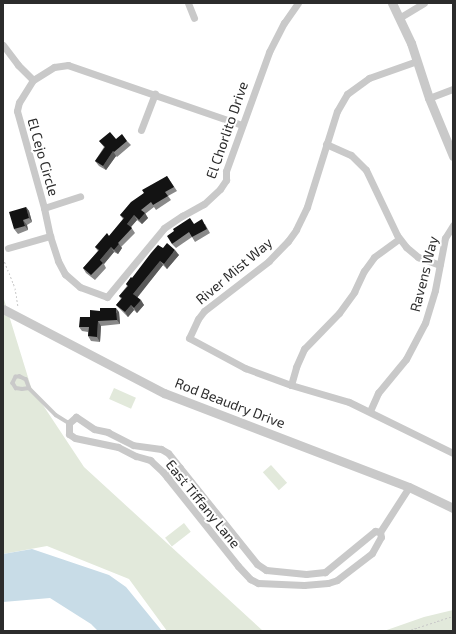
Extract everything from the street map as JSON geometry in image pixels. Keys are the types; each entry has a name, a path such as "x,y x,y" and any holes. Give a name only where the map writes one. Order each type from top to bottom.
{"street":[{"path":"188,3 194,18"},
{"name":"El Chorlito Drive","path":"107,297 164,228 204,204 220,189 226,180 226,171 269,52 284,23 298,3"},
{"path":"392,3 400,18 417,61 429,98 453,156"},
{"path":"400,18 424,3"},
{"path":"3,46 18,65 33,80"},
{"name":"River Mist Way","path":"417,61 369,78 353,88 341,103 326,144 307,207 288,241 269,261 212,304 198,319 189,338 245,368 291,385 331,396 370,411 453,453"},
{"name":"El Cejo Circle","path":"107,297 89,292 72,281 60,266 50,236 44,208 17,111 19,102 33,80 54,67 64,65 155,94 242,125"},
{"path":"429,98 453,89"},
{"path":"141,130 155,94"},
{"path":"326,144 351,155 366,170 399,239 418,257 440,265"},
{"name":"El Cejo Circle","path":"44,208 80,196"},
{"name":"Ravens Way","path":"370,411 378,393 406,359 419,335 432,303 445,238 453,225"},
{"path":"8,248 50,236"},
{"path":"291,385 296,367 304,349 313,338 339,313 374,257 399,239"},
{"name":"Rod Beaudry Drive","path":"3,309 164,393 409,487 453,508"},
{"name":"East Tiffany Lane","path":"380,532 375,531 325,572 306,574 266,570 257,564 168,454 161,449 133,445 108,432 94,428 76,417 69,423 69,434 75,438 118,447 136,456 150,460 167,477 238,566 250,579 258,583 304,585 328,583 337,580 372,553 381,537 380,532 409,487"},
{"path":"167,477 180,467"}],"lane":[{"path":"29,388 22,390 16,388 13,383 16,377 20,376 26,380 29,388 56,415 69,423"}],"path":[{"path":"3,258 15,288 19,318"},
{"path":"407,631 453,616"}],"shaded area":[{"path":"3,296 31,387 84,467 263,631 167,631 129,579 47,546 3,554"},
{"path":"114,388 136,398 131,409 109,399"},
{"path":"271,465 287,483 279,490 263,472"},
{"path":"184,523 191,532 172,546 165,538"},
{"path":"453,610 453,631 384,631 424,617"}],"water":[{"path":"32,549 109,575 126,587 162,631 98,631 91,624 50,598 3,602 3,554"}],"building":[{"path":"110,132 116,139 122,134 127,141 114,152 113,151 103,166 95,161 105,147 99,141"},
{"path":"167,176 174,187 165,192 168,196 153,205 151,202 141,210 145,213 139,220 134,215 127,224 132,228 118,243 119,244 114,250 111,247 100,260 103,263 91,275 83,268 99,250 95,247 107,233 109,236 124,218 120,215 131,202 144,193 142,190"},
{"path":"26,207 29,218 23,220 25,226 14,229 9,212"},
{"path":"190,218 194,224 202,219 207,229 192,237 189,232 172,244 167,236 174,231 173,229"},
{"path":"167,243 175,250 164,264 160,261 133,294 141,300 134,308 131,305 125,312 116,305 122,298 119,296 128,286 126,284 158,245 163,248"},
{"path":"100,308 116,308 117,320 98,321 97,337 88,336 89,327 79,327 80,317 90,317 90,310 100,311"}]}
